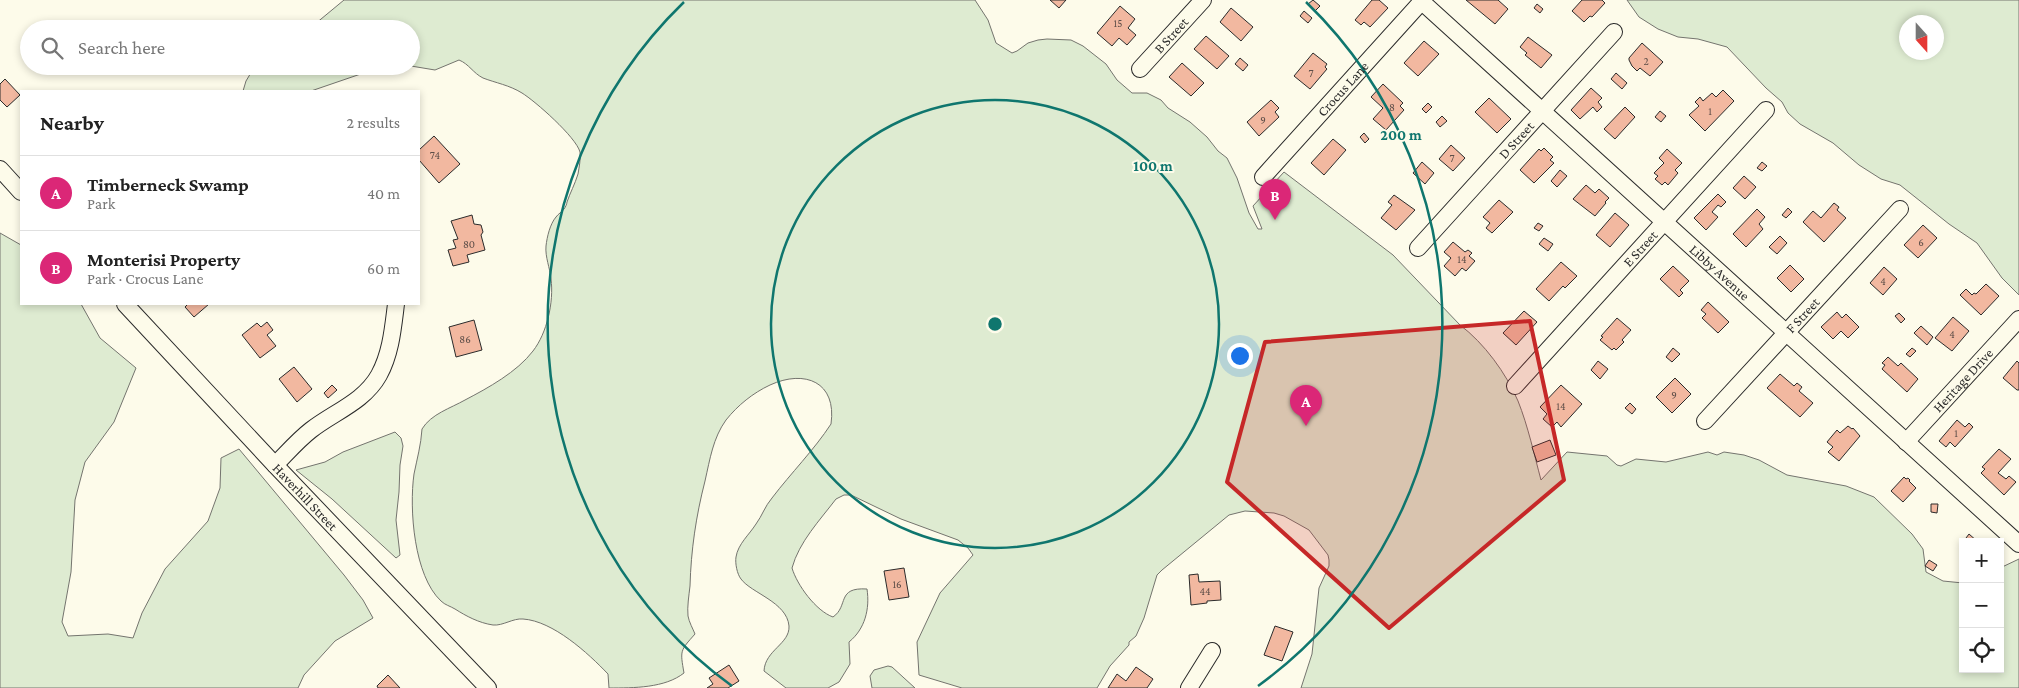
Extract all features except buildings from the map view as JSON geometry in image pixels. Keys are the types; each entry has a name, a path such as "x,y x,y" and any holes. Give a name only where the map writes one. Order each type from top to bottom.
{"street":[{"name":"B Street","path":"1140,69 1203,0"},
{"name":"Libby Avenue","path":"1421,0 2019,544"},
{"name":"Crocus Lane","path":"1264,177 1421,0"},
{"name":"D Street","path":"1418,248 1614,32"},
{"name":"E Street","path":"1515,386 1766,110"},
{"path":"0,169 20,191"},
{"name":"F Street","path":"1705,421 1900,209"},
{"name":"Haverhill Street","path":"126,305 275,465 488,688"},
{"path":"275,465 309,432 358,399 374,383 384,366 388,352 396,305"},
{"name":"Heritage Drive","path":"1906,442 2019,319"},
{"path":"1189,688 1212,651"}],"highlighted area":[{"path":"1530,321 1564,480 1389,628 1227,482 1265,342"}],"green space":[{"path":"344,0 975,0 988,20 996,43 1012,53 1028,43 1038,40 1071,40 1083,46 1106,64 1117,80 1132,93 1147,93 1161,100 1168,108 1190,122 1207,137 1218,151 1227,158 1237,178 1249,213 1258,229 1262,229 1253,206 1284,172 1393,255 1460,325 1478,341 1501,369 1522,411 1541,480 1567,452 1607,456 1617,465 1621,466 1636,459 1666,462 1708,452 1717,455 1724,452 1744,455 1759,460 1787,475 1846,486 1874,497 1912,534 1923,549 1926,572 1943,581 1959,583 1959,673 2004,673 2004,566 2019,559 2019,688 1301,688 1312,654 1319,588 1329,566 1328,555 1309,530 1284,516 1274,513 1245,511 1229,515 1157,575 1144,618 1136,636 1110,666 1097,688 962,688 919,675 917,642 940,593 973,555 958,540 901,519 851,495 844,495 836,499 811,532 795,558 792,568 794,575 808,597 820,609 833,617 838,613 847,594 857,589 867,589 868,604 863,625 849,642 850,664 839,682 828,688 786,688 764,671 768,658 786,638 789,626 787,618 776,604 752,589 741,579 737,571 736,559 741,544 770,501 831,424 832,410 824,389 806,379 795,378 770,385 746,400 726,420 715,441 694,533 688,616 695,634 682,651 684,673 668,682 659,684 609,688 608,674 600,666 569,639 546,625 523,619 497,625 488,624 473,619 443,602 432,590 419,559 412,505 414,474 422,429 436,415 511,373 538,344 546,326 552,288 546,250 547,239 552,223 565,208 578,174 580,157 577,145 563,129 545,111 522,93 483,78 459,60 435,70 420,68 420,20 320,20"},
{"path":"1627,0 2019,0 2019,295 2002,278 1977,243 1949,224 1900,185 1881,179 1859,165 1833,143 1800,124 1788,113 1782,102 1727,47 1698,39 1678,37 1658,29 1639,17"},
{"path":"250,75 358,75 314,90 243,90"},
{"path":"0,233 20,244 20,305 82,305 100,338 136,368 114,422 85,462 75,500 71,572 62,622 68,636 108,634 133,638 142,613 165,569 208,521 220,488 221,458 239,449 344,575 363,600 373,618 335,641 304,675 298,688 0,688"},
{"path":"395,432 401,438 403,446 396,520 400,555 396,558 332,499 296,470 325,462 343,452"},
{"path":"888,666 892,667 915,688 872,688 870,676 874,670"}],"place":[{"name":"Monterisi Property","path":"1275,220"},
{"name":"Timberneck Swamp","path":"1306,426"}]}
